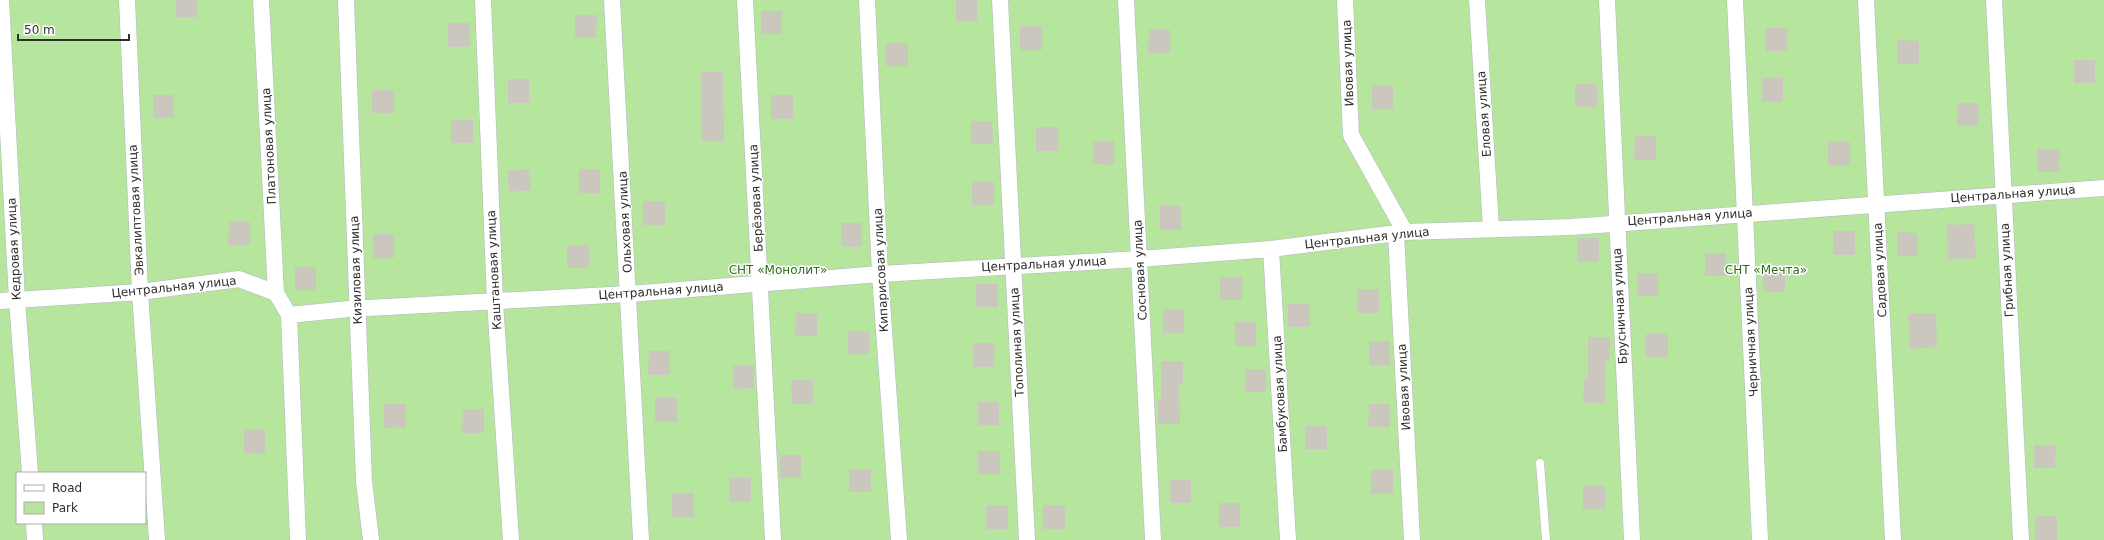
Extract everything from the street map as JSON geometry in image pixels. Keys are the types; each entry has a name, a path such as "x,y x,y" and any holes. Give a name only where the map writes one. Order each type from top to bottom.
{"street":[{"name":"Кедровая улица","path":"1,0 17,300 30,472"},
{"name":"Эвкалиптовая улица","path":"127,0 140,292 157,540"},
{"name":"Платоновая улица","path":"262,0 276,293"},
{"name":"Кизиловая улица","path":"346,0 364,481 371,540"},
{"name":"Каштановая улица","path":"483,0 495,302 511,540"},
{"name":"Ольховая улица","path":"612,0 629,294 641,540"},
{"name":"Берёзовая улица","path":"745,0 761,283 773,540"},
{"name":"Кипарисовая улица","path":"867,0 880,274 899,540"},
{"name":"Тополиная улица","path":"1000,0 1027,540"},
{"name":"Сосновая улица","path":"1126,0 1153,540"},
{"name":"Ивовая улица","path":"1345,0 1351,135 1400,233 1412,540"},
{"name":"Еловая улица","path":"1477,0 1491,228"},
{"name":"Брусничная улица","path":"1607,0 1616,223 1632,540"},
{"name":"Черничная улица","path":"1735,0 1760,540"},
{"name":"Садовая улица","path":"1866,0 1893,540"},
{"name":"Грибная улица","path":"1994,0 2021,540"},
{"name":"Центральная улица","path":"289,315 358,308 629,294 880,274 1139,258 1271,248 1400,233 1491,228 1571,227 1877,203 2004,196 2104,188"},
{"name":"Бамбуковая улица","path":"1271,248 1288,540"},
{"name":"Центральная улица","path":"0,301 140,292 238,279 276,293"},
{"path":"276,293 289,315 298,540"},
{"path":"34,524 36,540"}],"lane":[{"path":"1540,463 1546,540"}],"green space":[{"name":"СНТ «Монолит»","path":"0,0 2104,0 2104,540 0,540"}],"building":[{"path":"176,0 197,0 197,17 176,17"},
{"path":"956,0 977,0 977,21 956,21"},
{"path":"761,11 782,11 782,34 761,34"},
{"path":"575,15 597,15 596,38 575,38"},
{"path":"448,23 470,23 470,47 448,47"},
{"path":"1020,26 1042,26 1042,50 1020,50"},
{"path":"1766,28 1787,28 1787,51 1766,51"},
{"path":"1149,29 1170,30 1170,53 1148,53"},
{"path":"1897,40 1919,41 1919,64 1897,64"},
{"path":"886,43 908,43 908,66 886,66"},
{"path":"2074,60 2095,60 2095,83 2074,83"},
{"path":"702,72 723,72 724,141 702,141"},
{"path":"1762,78 1783,78 1783,102 1762,102"},
{"path":"508,79 529,79 529,103 508,103"},
{"path":"1575,84 1597,84 1597,107 1575,107"},
{"path":"1372,85 1393,85 1393,109 1372,109"},
{"path":"372,90 394,90 394,113 372,113"},
{"path":"153,95 174,95 174,118 153,118"},
{"path":"771,95 793,95 793,119 771,119"},
{"path":"1957,103 1979,103 1978,126 1957,126"},
{"path":"451,120 473,120 473,143 451,143"},
{"path":"971,121 992,121 993,144 971,144"},
{"path":"1036,127 1058,127 1058,151 1036,151"},
{"path":"1635,136 1656,136 1656,160 1634,160"},
{"path":"1093,141 1114,141 1114,165 1093,164"},
{"path":"1828,142 1850,142 1850,166 1828,166"},
{"path":"2038,149 2060,149 2059,172 2038,172"},
{"path":"529,169 531,190 509,192 507,171"},
{"path":"579,169 600,169 600,193 579,193"},
{"path":"972,182 994,182 994,205 972,205"},
{"path":"643,201 665,201 665,225 643,225"},
{"path":"1160,206 1181,206 1181,230 1160,230"},
{"path":"229,222 250,222 250,245 228,245"},
{"path":"841,223 862,223 862,247 841,246"},
{"path":"1974,224 1976,258 1948,259 1947,225"},
{"path":"1833,231 1855,231 1855,255 1833,255"},
{"path":"1897,232 1918,233 1918,256 1897,256"},
{"path":"373,234 394,234 394,258 373,258"},
{"path":"1577,238 1599,238 1599,262 1577,262"},
{"path":"567,245 589,245 589,268 567,268"},
{"path":"1705,253 1726,253 1726,276 1705,276"},
{"path":"295,267 316,267 316,290 295,290"},
{"path":"1763,269 1785,269 1785,292 1763,292"},
{"path":"1637,273 1658,273 1658,296 1637,296"},
{"path":"1220,277 1242,277 1242,300 1220,300"},
{"path":"976,284 998,284 998,307 976,307"},
{"path":"1357,289 1379,289 1379,313 1357,313"},
{"path":"1288,304 1310,304 1310,327 1288,327"},
{"path":"1163,309 1184,310 1184,333 1163,333"},
{"path":"796,313 817,313 817,336 795,336"},
{"path":"1936,313 1937,347 1910,349 1908,314"},
{"path":"1235,322 1256,322 1256,346 1235,346"},
{"path":"848,331 869,331 869,354 848,354"},
{"path":"1646,334 1668,334 1668,357 1646,357"},
{"path":"1588,337 1610,337 1609,361 1605,361 1605,403 1583,403 1584,380 1588,380"},
{"path":"1369,341 1390,341 1390,365 1369,365"},
{"path":"973,343 994,343 994,367 973,367"},
{"path":"649,351 670,351 670,375 648,375"},
{"path":"1161,361 1183,361 1183,384 1179,384 1180,424 1158,424 1158,400 1161,400"},
{"path":"733,365 754,365 754,388 733,389"},
{"path":"1245,369 1266,369 1266,392 1245,392"},
{"path":"791,380 813,380 813,404 792,404"},
{"path":"655,398 677,398 677,422 655,422"},
{"path":"978,402 999,402 999,425 978,425"},
{"path":"384,404 406,404 406,427 384,428"},
{"path":"1369,404 1390,404 1390,427 1368,427"},
{"path":"463,409 484,409 484,433 462,433"},
{"path":"1305,426 1327,426 1327,449 1305,449"},
{"path":"244,430 265,430 265,454 244,453"},
{"path":"2034,445 2056,445 2055,468 2034,468"},
{"path":"978,451 1000,451 1000,474 978,474"},
{"path":"780,455 801,455 801,478 780,478"},
{"path":"849,469 871,469 871,492 849,492"},
{"path":"1371,470 1393,470 1393,494 1371,494"},
{"path":"729,478 751,478 751,502 729,502"},
{"path":"1170,480 1191,480 1191,503 1170,503"},
{"path":"1583,486 1605,486 1605,509 1583,509"},
{"path":"672,493 694,493 694,517 672,517"},
{"path":"1219,503 1240,503 1240,527 1219,527"},
{"path":"986,505 1008,505 1008,529 986,529"},
{"path":"1043,505 1065,505 1065,529 1043,529"},
{"path":"2035,516 2057,516 2057,540 2035,540"}],"park label":[{"name":"СНТ «Мечта»","path":"1766,270"}]}
